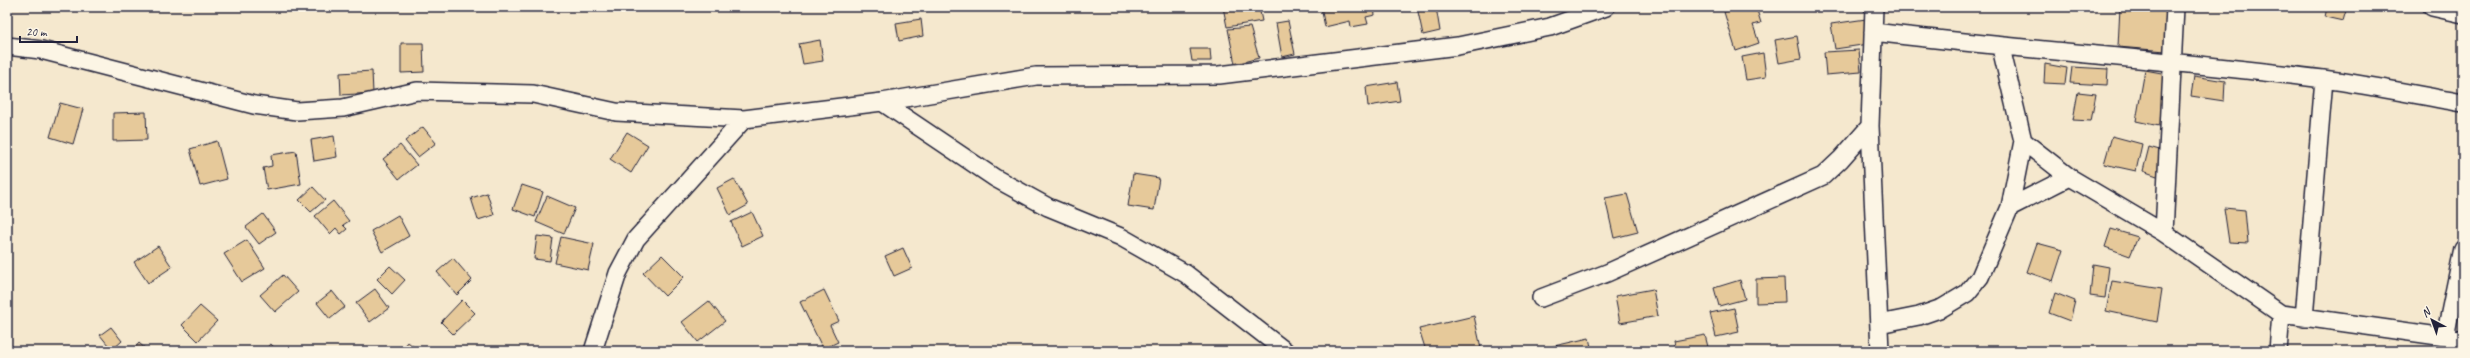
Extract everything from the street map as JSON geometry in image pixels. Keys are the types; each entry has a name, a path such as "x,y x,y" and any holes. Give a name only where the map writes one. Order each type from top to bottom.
{"street":[{"path":"7,46 41,50 254,105 297,111 343,108 417,91 533,94 616,112 744,119 882,102 1036,76 1219,75 1458,46 1550,27 1606,7"},
{"path":"1874,7 1870,126 1880,351"},
{"path":"2164,233 2175,7"},
{"path":"2432,7 2463,14"},
{"path":"1873,32 2001,48 2172,62 2324,79 2463,103"},
{"path":"1879,324 1919,316 1942,308 1967,293 1980,277 2010,207 2023,142 2001,48"},
{"path":"2304,318 2324,79"},
{"path":"882,102 995,178 1048,207 1121,237 1186,274 1285,351"},
{"path":"593,351 618,273 636,240 744,119"},
{"path":"1541,298 1607,273 1823,176 1841,159 1870,126"},
{"path":"2023,142 2069,177 2164,233 2280,314 2445,337 2463,341"},
{"path":"2010,207 2069,177"},
{"path":"2445,337 2463,249"},
{"path":"2278,351 2280,314"}],"building":[{"path":"1223,7 1259,7 1262,21 1227,27"},
{"path":"1321,7 1374,7 1375,15 1366,17 1368,24 1351,27 1350,21 1325,27"},
{"path":"1417,7 1436,7 1440,31 1423,35"},
{"path":"1739,7 1756,7 1761,23 1753,25 1759,43 1736,51 1724,12"},
{"path":"2120,7 2166,7 2166,51 2118,47"},
{"path":"2278,7 2291,7 2290,10"},
{"path":"2327,7 2347,7 2343,21 2325,17"},
{"path":"921,19 923,36 899,41 896,23"},
{"path":"1866,19 1869,44 1835,49 1831,24"},
{"path":"1288,21 1295,54 1282,57 1276,23"},
{"path":"1250,27 1259,58 1235,64 1228,29"},
{"path":"1797,36 1801,59 1779,63 1775,40"},
{"path":"820,40 823,61 803,64 799,44"},
{"path":"401,43 423,43 424,72 401,73"},
{"path":"1190,49 1210,49 1211,61 1192,61"},
{"path":"1859,50 1861,72 1826,75 1824,52"},
{"path":"1763,53 1766,77 1746,80 1742,57"},
{"path":"2045,64 2067,68 2065,84 2044,83"},
{"path":"2072,67 2108,69 2107,85 2070,83"},
{"path":"2145,70 2167,74 2164,127 2136,121"},
{"path":"372,71 373,93 341,95 340,73"},
{"path":"2194,76 2225,81 2224,101 2191,96"},
{"path":"1397,82 1400,101 1368,106 1366,87"},
{"path":"2078,92 2096,94 2091,121 2073,120"},
{"path":"60,103 83,109 73,144 50,137"},
{"path":"146,112 147,140 113,141 113,113"},
{"path":"423,127 436,143 418,157 405,141"},
{"path":"627,132 648,145 631,173 610,159"},
{"path":"334,136 337,157 314,161 311,140"},
{"path":"2112,136 2142,144 2136,171 2104,164"},
{"path":"217,141 227,179 200,186 190,149"},
{"path":"400,145 417,165 399,179 383,159"},
{"path":"2149,147 2177,155 2171,181 2143,171"},
{"path":"296,151 301,184 267,190 263,168 272,166 271,155"},
{"path":"1133,174 1159,178 1154,210 1128,206"},
{"path":"734,179 748,205 730,215 717,188"},
{"path":"522,185 543,192 535,217 513,209"},
{"path":"313,187 325,200 311,212 299,200"},
{"path":"487,193 494,215 478,220 471,198"},
{"path":"1627,194 1638,232 1614,238 1605,198"},
{"path":"547,196 575,208 564,234 536,222"},
{"path":"333,201 349,221 343,225 347,229 341,234 336,228 330,234 315,216"},
{"path":"2224,208 2245,210 2248,243 2229,242"},
{"path":"752,212 763,236 742,246 731,222"},
{"path":"263,214 276,232 259,244 246,227"},
{"path":"398,215 409,236 382,252 371,231"},
{"path":"2111,229 2138,237 2130,256 2105,247"},
{"path":"537,236 553,238 550,261 534,259"},
{"path":"561,237 594,244 588,270 555,263"},
{"path":"247,240 265,268 242,282 224,254"},
{"path":"2037,243 2063,250 2053,281 2027,272"},
{"path":"158,246 172,267 148,283 134,262"},
{"path":"903,248 912,268 894,276 885,256"},
{"path":"662,255 684,277 665,296 643,273"},
{"path":"453,258 472,280 457,295 437,272"},
{"path":"2093,264 2109,267 2105,298 2090,296"},
{"path":"390,266 405,280 392,294 377,279"},
{"path":"283,275 298,292 275,312 260,295"},
{"path":"1784,278 1785,302 1756,303 1756,279"},
{"path":"1740,280 1745,299 1719,306 1714,288"},
{"path":"2112,281 2162,289 2157,322 2106,311"},
{"path":"375,289 389,308 370,322 356,303"},
{"path":"1653,289 1658,316 1620,323 1615,296"},
{"path":"824,290 839,321 830,325 838,342 823,349 800,302"},
{"path":"332,291 345,307 330,319 317,303"},
{"path":"2055,293 2075,301 2070,321 2049,313"},
{"path":"462,300 475,313 453,334 441,322"},
{"path":"709,301 725,321 698,342 682,322"},
{"path":"200,306 217,321 198,341 182,325"},
{"path":"1734,308 1739,332 1716,337 1710,313"},
{"path":"1474,316 1481,348 1469,351 1426,351 1419,329"},
{"path":"111,327 122,341 112,350 100,335"},
{"path":"1705,335 1709,351 1676,351 1674,341"},
{"path":"1589,338 1592,351 1537,350"},
{"path":"408,342 419,351 401,351"},
{"path":"139,343 148,351 132,351"},
{"path":"271,344 277,351 262,351"}]}
